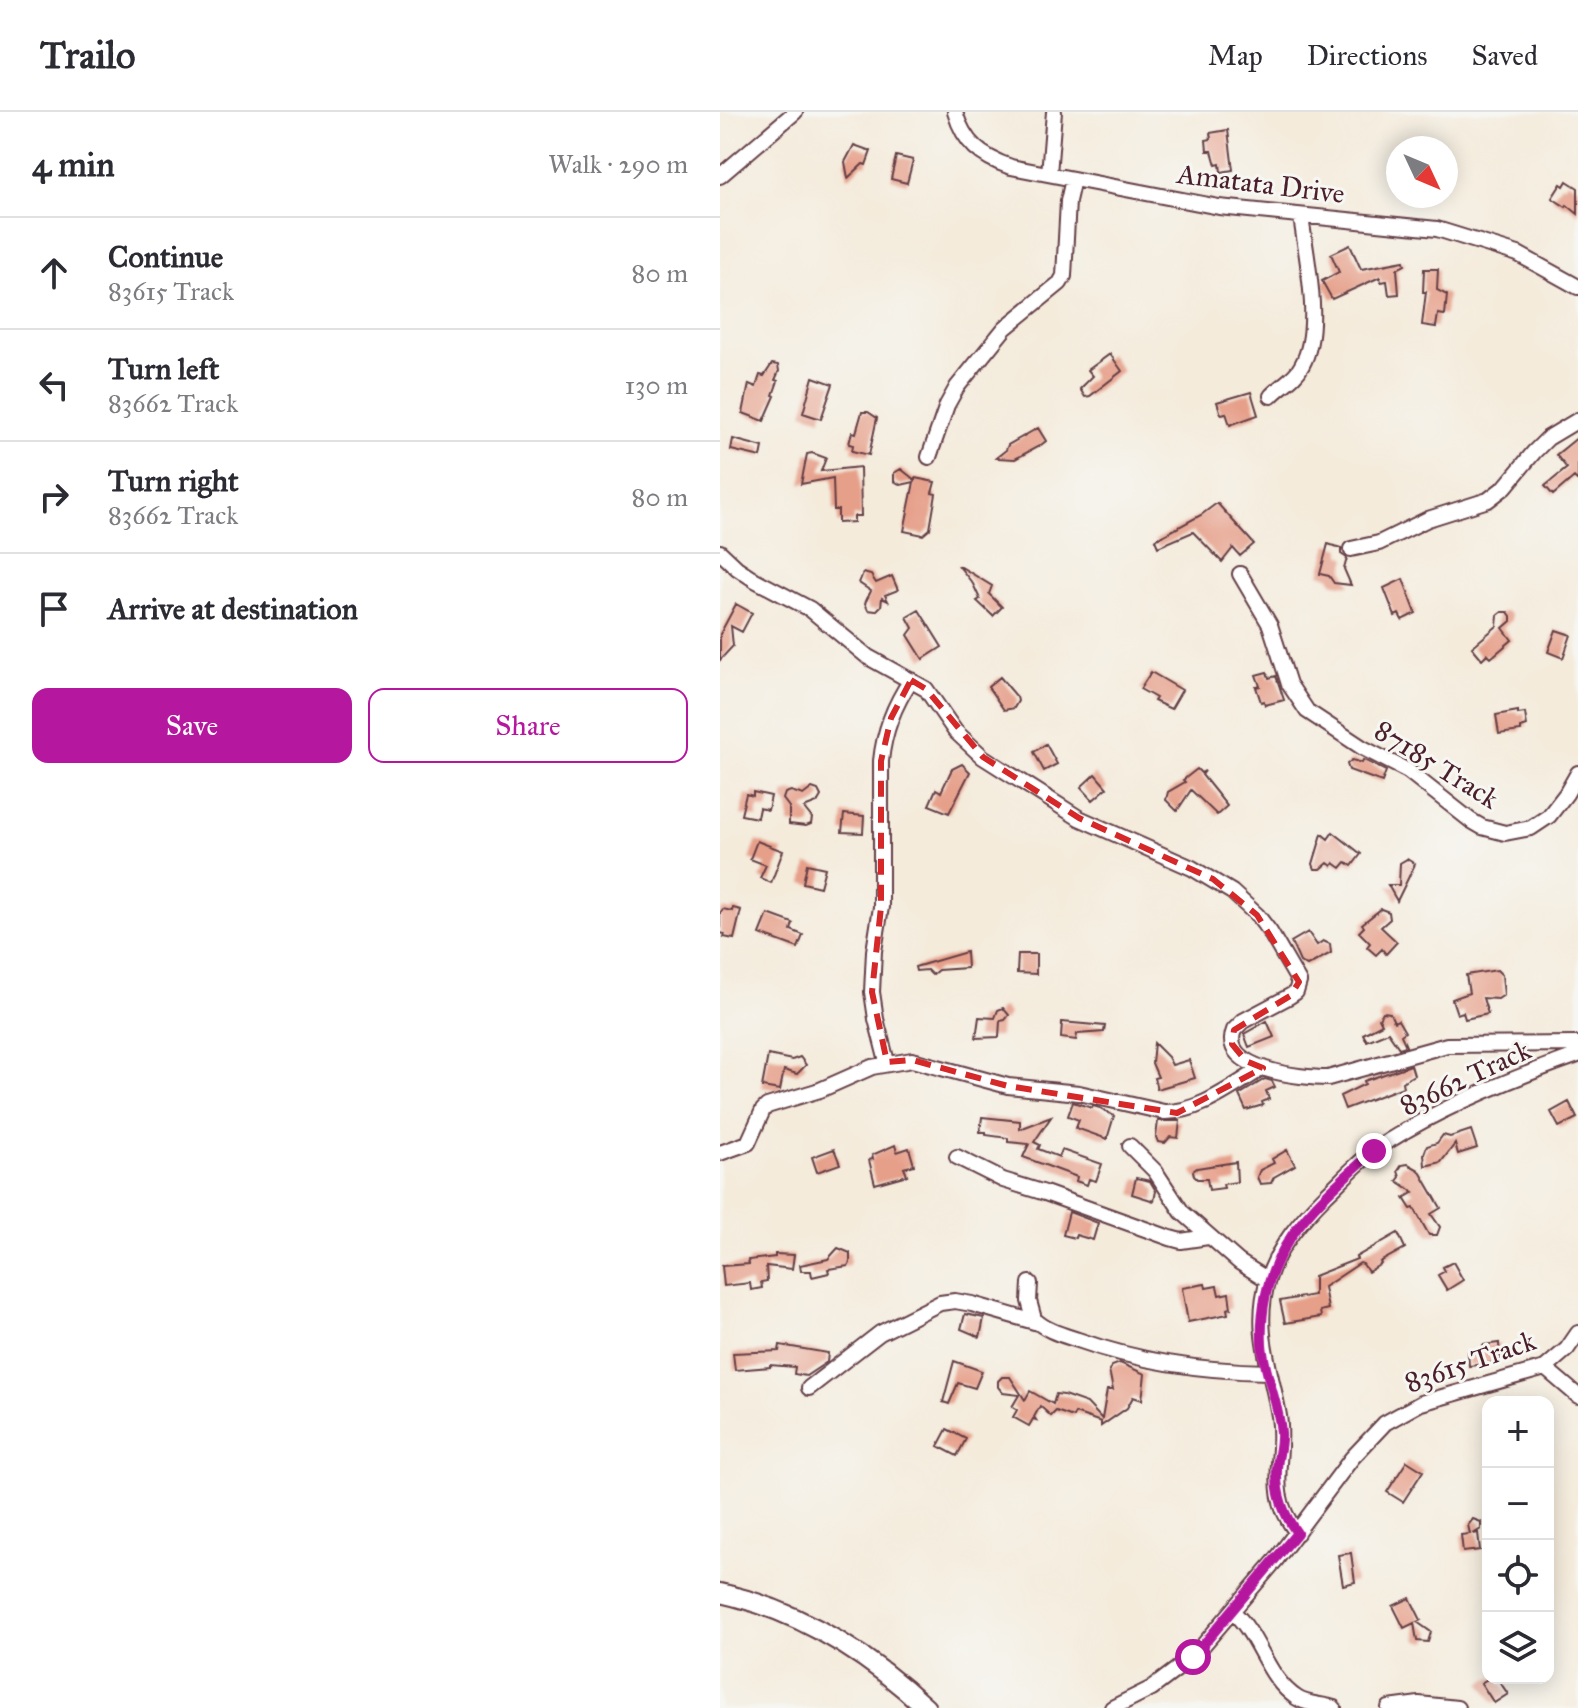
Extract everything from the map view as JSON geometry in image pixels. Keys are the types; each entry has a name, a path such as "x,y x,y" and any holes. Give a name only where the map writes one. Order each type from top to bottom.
{"main road":[{"path":"720,1593 787,1615 832,1637 896,1680 926,1708"}],"street":[{"path":"720,176 795,112"},
{"name":"Amatata Drive","path":"955,112 966,138 983,156 1011,167 1219,207 1437,229 1518,254 1578,287"},
{"path":"1049,174 1054,112"},
{"path":"929,457 947,405 957,387 1005,328 1060,283 1064,276 1068,201 1073,179"},
{"path":"1271,396 1302,365 1311,334 1301,216"},
{"path":"1351,549 1379,543 1428,519 1488,500 1505,487 1548,438 1578,420"},
{"path":"720,552 755,580 810,609 868,657 926,689 955,731 983,757 1079,818 1213,879 1257,915 1299,982 1296,992 1243,1021 1234,1030 1231,1036 1236,1053 1246,1061 1263,1068 1312,1078 1328,1078 1447,1045 1578,1044"},
{"name":"87185 Track","path":"1240,574 1270,625 1289,684 1307,711 1363,748 1408,771 1470,820 1505,833 1531,828 1549,816 1578,773"},
{"path":"887,1062 872,992 881,907 881,761 891,718 911,680"},
{"name":"83662 Track","path":"1297,1533 1281,1503 1277,1469 1282,1437 1262,1346 1268,1280 1279,1253 1314,1208 1374,1151 1459,1104 1578,1055"},
{"path":"720,1153 748,1143 767,1106 820,1090 887,1062 912,1060 1008,1086 1079,1093 1177,1113 1263,1068"},
{"path":"1130,1146 1155,1171 1175,1203 1208,1237 1268,1280"},
{"path":"957,1157 1003,1180 1170,1238 1181,1241 1208,1237"},
{"path":"1030,1283 1029,1301 1038,1323"},
{"path":"809,1388 880,1333 940,1303 955,1301 1038,1323 1055,1332 1130,1356 1198,1369 1268,1372"},
{"name":"83615 Track","path":"1112,1708 1152,1688 1193,1657 1233,1612 1352,1458 1375,1433 1399,1414 1434,1399 1545,1368 1567,1349 1578,1333"},
{"path":"1545,1368 1578,1396"},
{"path":"1233,1612 1245,1622 1269,1667 1299,1700 1334,1708"},
{"path":"1389,1708 1419,1704 1457,1708"}],"highlighted area":[{"path":"911,680 926,689 983,757 1079,818 1213,879 1257,915 1299,982 1290,996 1234,1030 1232,1044 1246,1061 1263,1068 1177,1113 1008,1086 912,1060 887,1062 872,992 881,907 881,761 891,718"}],"building":[{"path":"1228,130 1233,170 1221,172 1212,151 1207,151 1206,140 1211,139 1210,133"},
{"path":"854,145 871,151 866,165 863,164 848,178 845,162"},
{"path":"896,156 913,160 907,183 891,179"},
{"path":"1567,181 1578,188 1578,214 1552,198 1561,184 1564,186"},
{"path":"1350,245 1361,269 1404,261 1405,265 1397,269 1399,294 1389,295 1387,281 1381,282 1380,277 1332,299 1322,281 1339,272 1331,254"},
{"path":"1424,269 1438,269 1437,290 1447,295 1445,315 1438,314 1436,327 1422,325 1426,292 1423,292"},
{"path":"1110,354 1122,371 1085,397 1080,389 1093,376 1088,370"},
{"path":"772,364 778,365 775,380 778,381 764,421 743,413 749,384 756,387 760,375 764,376"},
{"path":"813,377 833,384 821,419 803,413"},
{"path":"1251,392 1258,415 1230,425 1226,413 1221,414 1217,402"},
{"path":"862,412 877,418 869,455 852,451 853,445 849,444"},
{"path":"1038,428 1046,441 1041,445 1015,459 996,458 1008,445"},
{"path":"1578,437 1578,481 1574,477 1553,495 1545,486 1567,468 1556,455"},
{"path":"733,439 763,447 761,457 731,450"},
{"path":"807,454 826,458 821,471 860,467 861,516 854,516 854,522 838,523 838,510 834,510 833,478 801,484"},
{"path":"901,469 915,480 935,482 930,529 923,535 904,531 914,482 901,485 894,481 894,473"},
{"path":"1217,503 1254,544 1240,556 1233,548 1222,562 1193,532 1158,547 1155,540"},
{"path":"1328,544 1341,548 1341,554 1347,558 1344,569 1351,585 1334,583 1329,576 1320,574"},
{"path":"958,565 992,586 989,594 1002,607 993,616 977,601 980,599 973,584"},
{"path":"863,573 871,575 876,583 892,576 898,590 885,595 888,601 882,598 881,606 876,611 868,610 865,603 871,591 859,583"},
{"path":"1403,579 1416,613 1402,620 1399,614 1395,616 1384,588"},
{"path":"736,604 752,613 742,632 731,626 733,646 720,660 720,634"},
{"path":"919,610 942,647 923,659 908,635 913,628 907,617"},
{"path":"1508,612 1511,616 1511,621 1503,628 1512,640 1491,658 1487,654 1482,659 1472,647 1497,626 1498,615"},
{"path":"1556,630 1571,635 1563,658 1548,652"},
{"path":"1151,672 1182,690 1171,709 1154,701 1156,698 1140,689"},
{"path":"1267,672 1269,678 1276,676 1284,700 1265,705 1256,687 1260,686 1256,675"},
{"path":"1000,677 1017,697 1014,708 1004,710 988,687"},
{"path":"1518,711 1518,714 1525,713 1527,726 1521,731 1499,734 1496,715"},
{"path":"1046,744 1057,764 1044,771 1034,752"},
{"path":"1352,760 1362,763 1363,760 1386,771 1382,782 1349,770 1347,764"},
{"path":"962,764 970,772 949,813 929,805 936,789 941,792 952,769"},
{"path":"1197,769 1201,773 1205,771 1202,775 1227,806 1217,815 1191,790 1177,811 1166,800 1168,792 1185,782 1183,780"},
{"path":"1095,774 1107,788 1093,800 1081,787"},
{"path":"812,788 818,790 821,796 817,803 804,808 812,818 811,824 789,824 789,807 783,799 785,793 791,791 803,795"},
{"path":"753,792 771,796 768,810 759,808 757,818 741,815 746,794 753,796"},
{"path":"844,814 864,816 863,833 842,832"},
{"path":"1333,832 1361,854 1352,866 1346,862 1341,868 1328,863 1321,869 1315,869 1313,864 1322,834 1328,839"},
{"path":"757,841 783,851 771,883 760,878 766,865 750,859"},
{"path":"1407,859 1415,864 1397,901 1388,885 1399,885 1400,863"},
{"path":"807,864 825,868 820,887 803,883"},
{"path":"733,908 741,910 734,939 720,933 720,913 723,909 732,911"},
{"path":"1381,909 1389,912 1390,919 1381,927 1397,942 1386,954 1382,949 1376,955 1367,947 1370,943 1359,932 1364,927 1362,924"},
{"path":"768,914 793,923 791,930 803,935 798,948 760,934"},
{"path":"1308,932 1317,945 1323,941 1330,944 1331,953 1307,966 1300,962 1291,942"},
{"path":"966,952 967,968 938,970 932,975 927,970 916,971 915,967"},
{"path":"1018,954 1036,954 1036,974 1017,973"},
{"path":"1497,970 1502,975 1504,995 1498,999 1483,998 1488,1014 1465,1019 1463,1012 1457,1014 1452,999 1469,993 1466,975"},
{"path":"1003,1008 1009,1015 1000,1021 999,1037 976,1038 979,1017 995,1018 998,1010"},
{"path":"1383,1012 1390,1013 1394,1022 1398,1020 1405,1032 1401,1035 1406,1046 1399,1048 1388,1032 1367,1041 1363,1034 1382,1024 1379,1018"},
{"path":"1267,1021 1274,1037 1249,1047 1244,1034"},
{"path":"1062,1022 1105,1026 1104,1032 1077,1034 1076,1040 1061,1038"},
{"path":"1154,1043 1172,1065 1189,1060 1195,1078 1157,1089 1154,1078 1158,1077 1152,1063"},
{"path":"768,1055 792,1060 800,1057 806,1065 797,1074 784,1070 780,1090 762,1087"},
{"path":"1411,1065 1414,1075 1402,1082 1403,1087 1345,1109 1340,1096 1365,1084 1364,1081"},
{"path":"1265,1079 1272,1081 1275,1087 1266,1091 1269,1099 1262,1102 1263,1105 1246,1110 1239,1095"},
{"path":"1073,1102 1100,1108 1114,1116 1107,1139 1076,1128 1079,1120 1068,1116"},
{"path":"1569,1102 1577,1118 1559,1127 1551,1112"},
{"path":"982,1117 1020,1121 1020,1129 1051,1117 1034,1142 1040,1145 1038,1149 1059,1157 1062,1150 1102,1164 1096,1181 1089,1179 1087,1185 1076,1181 1077,1177 1023,1157 1029,1144 1008,1142 1008,1138 980,1132"},
{"path":"1158,1121 1180,1121 1178,1138 1170,1137 1165,1143 1158,1142"},
{"path":"1471,1130 1477,1148 1458,1154 1455,1144 1441,1162 1425,1166 1427,1146 1437,1143 1443,1135 1450,1137"},
{"path":"895,1145 897,1152 909,1148 914,1165 904,1168 907,1175 875,1184 869,1160 873,1159 872,1155"},
{"path":"834,1149 840,1164 817,1172 812,1157"},
{"path":"1287,1150 1295,1165 1274,1177 1271,1183 1260,1184 1257,1177 1260,1170 1274,1163 1272,1159"},
{"path":"1236,1162 1237,1182 1223,1184 1224,1188 1209,1190 1207,1179 1194,1176 1193,1171 1197,1168"},
{"path":"1408,1164 1419,1170 1441,1208 1431,1214 1440,1227 1437,1235 1429,1235 1414,1208 1411,1209 1404,1198 1414,1192 1397,1181 1400,1177 1398,1171 1402,1165"},
{"path":"1136,1178 1150,1181 1156,1191 1154,1201 1132,1194"},
{"path":"1069,1212 1098,1223 1093,1240 1063,1235"},
{"path":"1398,1233 1405,1248 1368,1272 1360,1263 1324,1287 1328,1309 1320,1311 1321,1317 1285,1323 1280,1301 1314,1295 1314,1276 1357,1259"},
{"path":"838,1248 850,1253 848,1266 828,1269 829,1273 812,1277 811,1271 801,1271 800,1265 828,1259"},
{"path":"775,1254 794,1255 792,1269 766,1266 767,1281 761,1282 762,1288 751,1290 750,1283 724,1286 722,1266 749,1264 748,1260 775,1257"},
{"path":"1453,1262 1463,1280 1447,1290 1438,1275 1445,1271 1443,1267"},
{"path":"1205,1284 1206,1288 1217,1286 1219,1295 1229,1293 1231,1308 1227,1309 1228,1314 1188,1322 1182,1288"},
{"path":"965,1314 984,1318 980,1337 961,1329"},
{"path":"1499,1343 1500,1362 1469,1366 1468,1352 1484,1350 1483,1345"},
{"path":"780,1345 828,1353 827,1362 806,1376 794,1374 795,1367 770,1365 735,1370 733,1353 779,1351"},
{"path":"954,1361 982,1371 975,1388 958,1383 949,1404 943,1402"},
{"path":"1120,1363 1145,1374 1142,1400 1133,1397 1127,1408 1101,1426 1101,1422 1075,1413 1073,1417 1056,1411 1051,1416 1040,1406 1034,1417 1036,1420 1033,1419 1029,1426 1013,1417 1017,1410 1012,1407 1019,1395 1003,1393 998,1387 1002,1377 1010,1377 1025,1400 1030,1391 1053,1404 1056,1394 1064,1395 1087,1403 1102,1419 1107,1390 1113,1390 1109,1370"},
{"path":"947,1429 966,1439 957,1456 938,1446"},
{"path":"1407,1461 1423,1471 1403,1502 1387,1492"},
{"path":"1473,1519 1481,1522 1481,1529 1473,1534 1478,1533 1480,1550 1463,1552 1461,1535 1470,1534 1468,1525"},
{"path":"1351,1553 1355,1582 1343,1585 1338,1555"},
{"path":"1410,1598 1421,1620 1417,1622 1431,1632 1428,1642 1417,1641 1414,1623 1404,1628 1393,1606"},
{"path":"1481,1683 1501,1684 1508,1694 1494,1703"}],"route":[{"path":"1193,1657 1297,1533 1281,1503 1277,1469 1282,1437 1262,1346 1268,1280 1279,1253 1292,1233 1374,1151"}]}
